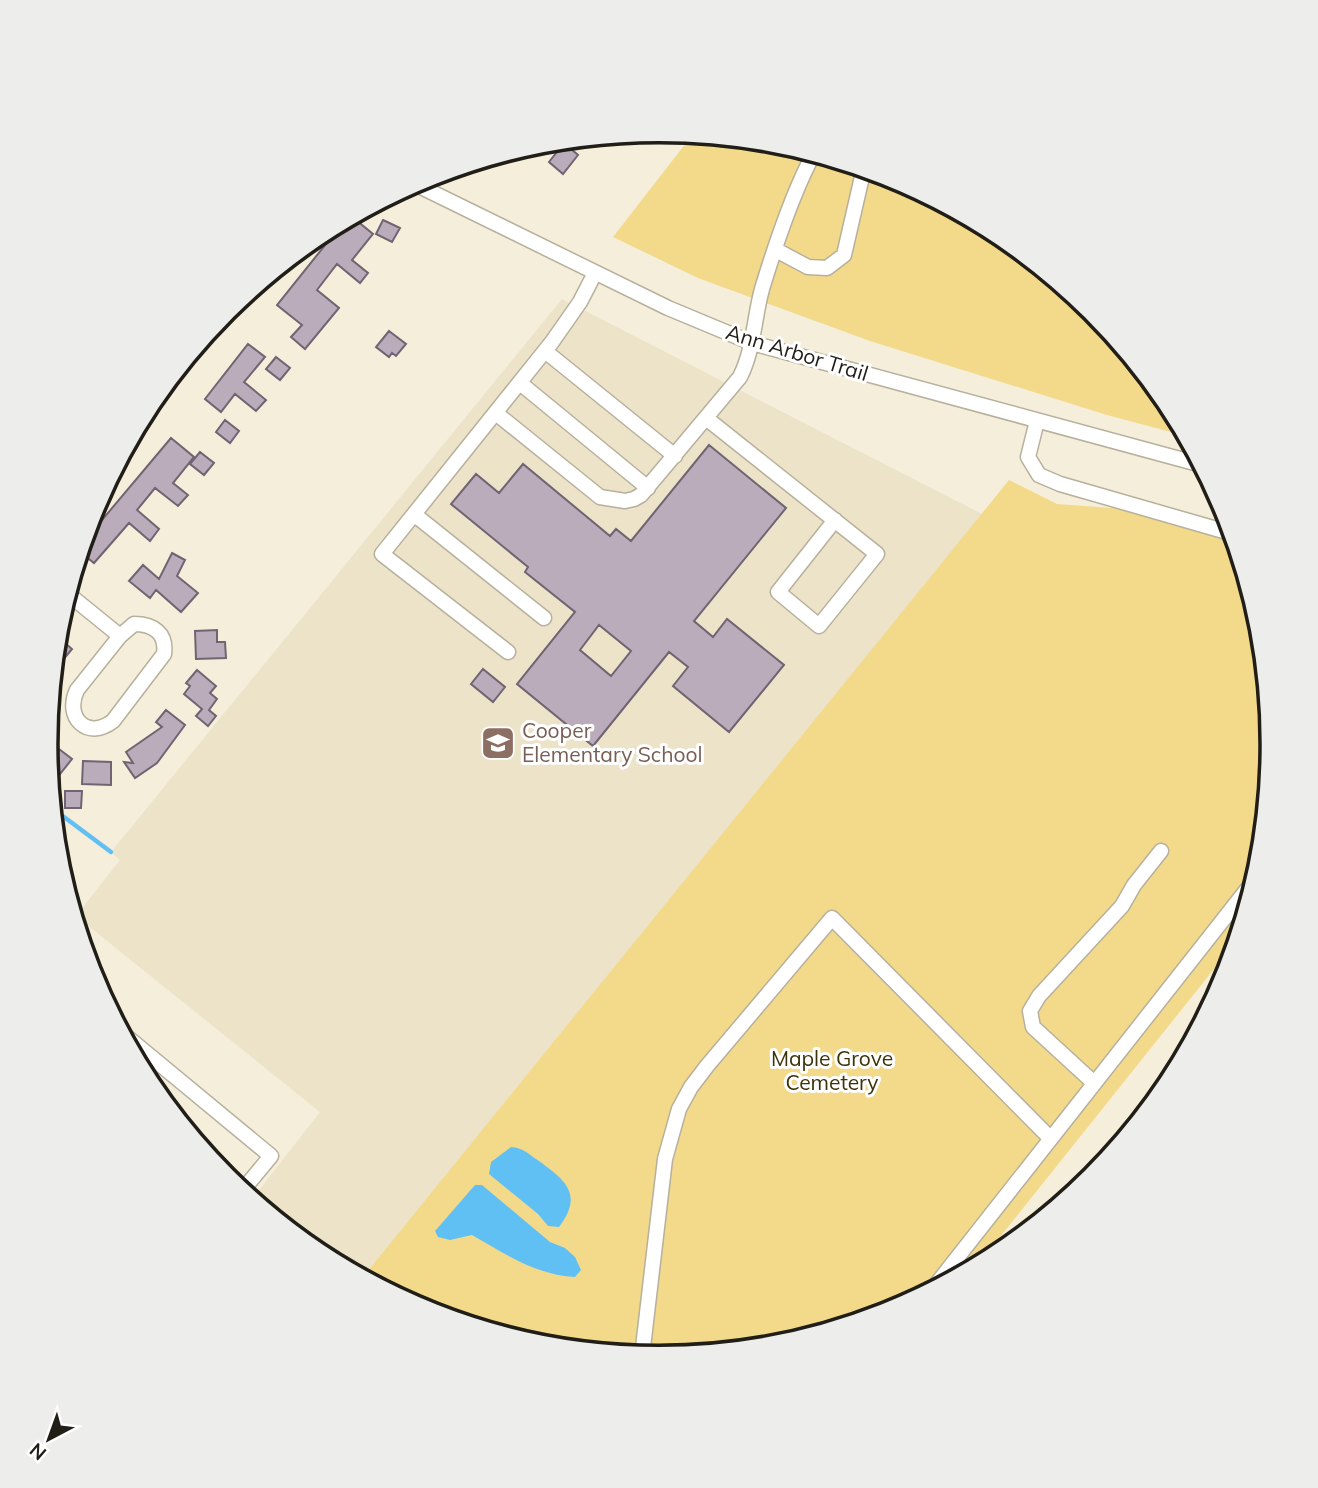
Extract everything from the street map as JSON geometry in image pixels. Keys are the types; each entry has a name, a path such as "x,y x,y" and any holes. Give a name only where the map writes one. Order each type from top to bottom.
{"street":[{"path":"496,414 600,497 613,500 634,499 649,488 740,377 752,343 762,291 810,162"},
{"path":"776,250 808,267 817,268 827,268 844,255 862,179"},
{"name":"Ann Arbor Trail","path":"427,190 668,308 752,343 1190,462"},
{"path":"508,652 383,554 545,351 580,302 595,273"},
{"path":"545,351 675,456"},
{"path":"520,383 649,488"},
{"path":"706,418 835,520 877,554 820,626 778,592 835,520"},
{"path":"1037,421 1028,457 1038,475 1060,484 1220,530"},
{"path":"415,515 544,618"},
{"path":"75,600 120,636"},
{"path":"134,624 155,628 164,641 164,654 113,720 105,727 87,727 74,716 73,699 77,690 120,636 134,624"},
{"path":"1094,1083 1033,1027 1030,1011 1039,996 1122,906 1134,885 1161,851"},
{"path":"945,1273 1241,898"},
{"path":"643,1345 665,1159 678,1109 707,1066 832,918 1050,1138"},
{"path":"139,1047 271,1156 249,1183"}],"shaded area":[{"name":"Cooper Elementary School","path":"562,299 982,514 368,1270 325,1244 258,1191 320,1112 86,924 81,910 120,860 111,852"}],"green space":[{"path":"685,144 776,154 852,175 925,205 960,223 1025,267 1084,319 1111,348 1136,378 1173,433 1107,415 870,341 698,278 613,237"},
{"name":"Maple Grove Cemetery","path":"1009,480 1057,504 1125,509 1198,529 1200,516 1217,521 1240,588 1249,627 1259,705 1259,783 1249,861 1240,900 1218,965 996,1242 925,1283 852,1313 776,1334 698,1344 620,1344 542,1334 466,1313 368,1270"}],"water":[{"path":"511,1147 523,1150 539,1161 557,1175 568,1189 570,1205 559,1227 548,1226 538,1214 489,1174 491,1162"},
{"path":"475,1185 482,1185 550,1242 565,1248 575,1257 581,1270 575,1277 534,1268 472,1235 450,1240 438,1237 435,1231"}],"building":[{"path":"572,149 578,155 563,174 549,162 557,152"},
{"path":"383,220 400,228 392,242 376,234"},
{"path":"359,223 373,234 352,260 368,273 360,283 337,264 317,290 339,308 305,349 291,337 302,325 277,305 327,243"},
{"path":"389,331 406,344 396,356 392,353 389,357 376,347"},
{"path":"248,344 265,357 244,382 266,400 256,411 235,394 221,412 205,399"},
{"path":"276,357 290,368 280,380 266,369"},
{"path":"225,420 239,431 230,443 216,432"},
{"path":"171,438 194,457 173,483 188,495 178,506 155,488 137,510 159,529 150,541 129,523 94,563 88,558 101,521"},
{"path":"709,445 786,508 694,621 713,637 727,619 784,665 729,732 673,686 688,667 669,652 593,746 517,684 575,612 525,572 528,567 451,504 476,474 499,493 523,464 610,536 616,529 631,541","holes":["599,625 631,651 611,676 580,650"]},
{"path":"200,452 214,463 204,475 190,464"},
{"path":"172,553 185,560 177,576 198,593 181,612 156,590 150,598 129,581 143,565 159,579"},
{"path":"217,630 217,642 225,642 226,658 196,659 195,631"},
{"path":"66,644 72,649 64,658"},
{"path":"483,669 505,687 493,702 471,684"},
{"path":"197,670 216,686 210,693 217,699 209,710 216,716 208,726 196,716 202,709 184,694 190,686 186,683"},
{"path":"166,710 185,725 157,763 135,778 124,762 133,763 126,752 162,727 156,722"},
{"path":"58,750 72,759 59,775"},
{"path":"83,761 111,762 111,785 82,784"},
{"path":"65,791 82,791 81,808 65,808"}],"waterway":[{"path":"62,816 111,852"}],"place":[{"name":"Cooper Elementary School","path":"498,743"}]}
